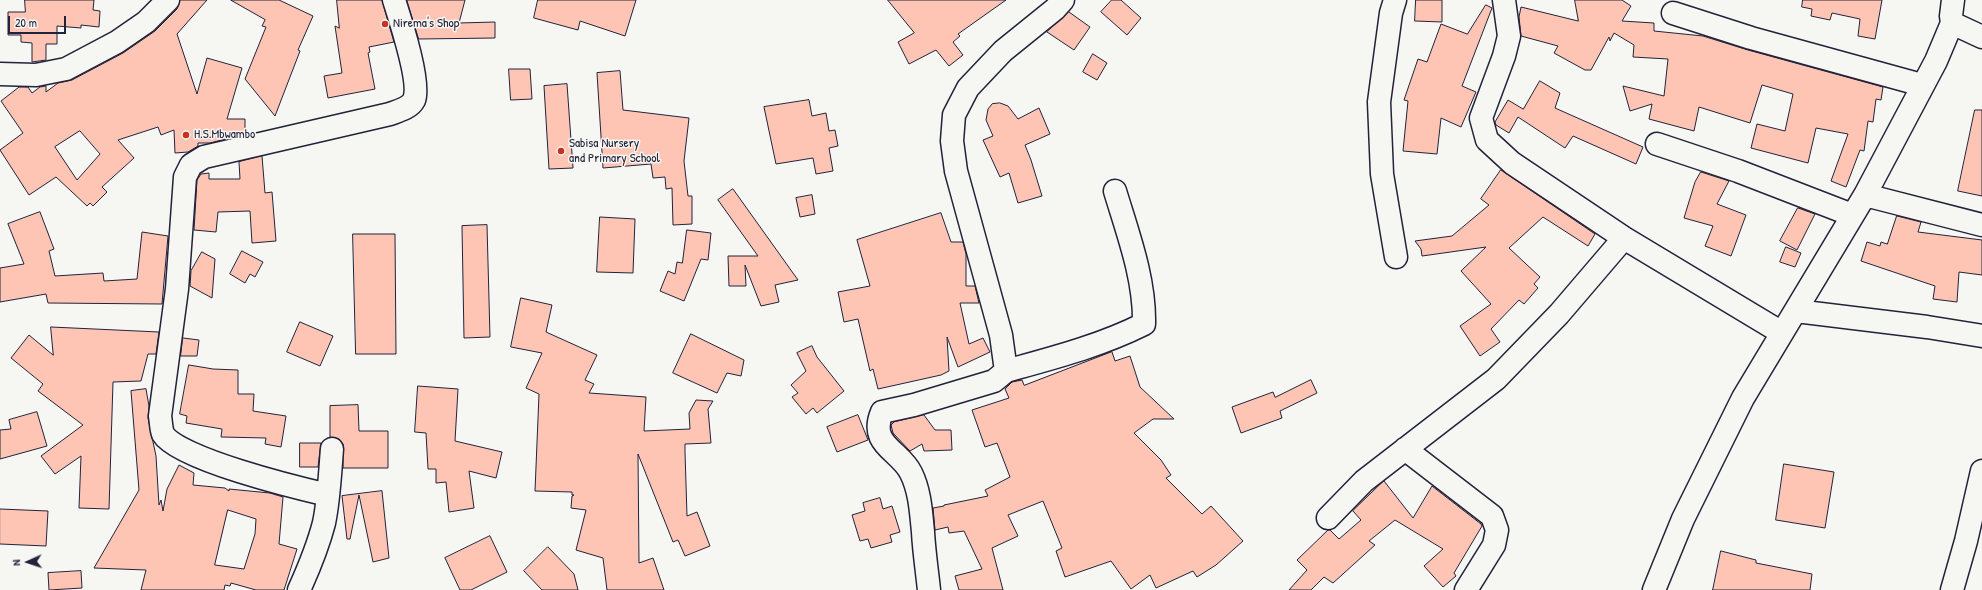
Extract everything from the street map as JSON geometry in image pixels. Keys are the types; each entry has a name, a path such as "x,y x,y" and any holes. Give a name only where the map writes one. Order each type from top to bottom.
{"street":[{"path":"0,74 36,75 66,69 117,42 146,22 168,0"},
{"path":"328,495 274,482 200,456 175,445 163,434 160,416 177,289 185,177 191,165 204,157 390,114 406,108 414,100 415,84 411,59 394,0"},
{"path":"1006,371 1001,335 956,172 952,141 954,116 968,88 1002,51 1063,0"},
{"path":"1395,0 1379,102 1382,174 1396,257"},
{"path":"1504,0 1509,36 1504,56 1481,118 1487,140 1512,163 1624,238 1782,333"},
{"path":"1654,590 1684,519 1743,398 1865,195 1936,61 1952,23 1951,16 1953,0"},
{"path":"1673,13 1751,38 1922,85"},
{"path":"1952,23 1982,37"},
{"path":"1657,144 1738,171 1852,215"},
{"path":"929,590 917,486 910,470 888,448 880,437 878,422 882,412 914,405 994,381 1006,371 1077,351 1120,336 1144,324 1144,309 1139,278 1115,191"},
{"path":"1865,195 1982,225"},
{"path":"1328,518 1364,481 1496,379 1559,314 1624,238"},
{"path":"1796,311 1919,326 1982,336"},
{"path":"299,590 310,564 324,523 332,449"},
{"path":"1405,449 1492,516 1497,530 1494,545 1466,590"},
{"path":"1952,590 1966,541 1982,471"}],"building":[{"path":"25,0 94,0 93,10 100,11 99,27 81,25 81,28 57,26 57,44 46,44 46,60 32,62 32,43 21,42 21,35 8,35 8,12 25,12"},
{"path":"180,0 207,0 177,34 197,94 207,58 242,68 227,119 245,119 245,134 210,143 198,143 198,146 188,152 175,153 174,130 161,135 158,127 118,140 134,158 102,187 107,192 93,206 90,203 87,206 56,177 29,195 0,150 23,133 1,101 19,87 28,87 32,93 40,87 46,86 46,92 58,83 72,80 123,53 155,31 177,9","holes":["80,131 100,154 77,180 55,147"]},
{"path":"231,0 279,0 313,16 298,50 300,51 275,116 245,79 266,27 262,26 265,20"},
{"path":"337,0 382,0 394,42 369,47 370,52 368,53 375,89 328,98 324,76 342,73 335,26 339,28"},
{"path":"407,0 465,0 459,23 495,22 495,38 419,39"},
{"path":"538,0 636,0 625,36 580,21 578,30 534,18"},
{"path":"888,0 1006,0 958,34 960,36 953,42 963,55 949,66 936,50 909,64 898,42 914,33"},
{"path":"1112,0 1121,0 1141,18 1127,35 1101,12"},
{"path":"1416,0 1442,0 1442,22 1415,21"},
{"path":"1575,0 1622,0 1631,6 1622,21 1654,23 1654,31 1703,36 1748,50 1883,87 1881,100 1876,99 1873,122 1868,121 1864,151 1860,150 1846,187 1831,181 1848,134 1816,128 1808,163 1751,148 1757,124 1785,131 1793,94 1762,85 1750,123 1699,107 1694,131 1649,119 1652,104 1630,111 1623,86 1664,96 1668,59 1633,57 1634,45 1614,33 1610,41 1609,37 1591,70 1585,70 1554,53 1558,46 1521,36 1519,17 1521,7 1578,21"},
{"path":"1803,0 1882,0 1875,39 1858,36 1860,19 1832,13 1830,20 1811,16 1812,9 1802,7"},
{"path":"1486,5 1492,8 1462,86 1476,92 1461,127 1441,118 1437,154 1403,151 1408,101 1404,100 1418,59 1427,62 1441,24 1467,34"},
{"path":"1069,12 1090,27 1074,50 1047,32"},
{"path":"1093,54 1107,63 1097,80 1083,72"},
{"path":"509,69 530,69 532,99 511,100"},
{"path":"620,71 623,110 689,118 684,161 688,196 692,196 692,224 673,225 672,188 666,189 665,177 653,178 651,164 603,168 597,73"},
{"path":"1540,81 1560,93 1555,108 1643,147 1636,164 1573,136 1565,148 1518,117 1509,133 1496,125 1495,122 1508,100 1523,109"},
{"path":"567,84 573,168 549,169 544,86"},
{"path":"809,100 812,116 826,113 829,131 835,130 838,146 829,148 833,171 816,174 813,158 776,164 764,107"},
{"path":"1000,103 1008,106 1018,119 1039,108 1050,134 1025,145 1042,196 1018,203 1009,173 1000,177 983,140 993,136 986,120 988,109 992,104"},
{"path":"1975,110 1982,110 1982,196 1958,191"},
{"path":"262,156 265,193 272,192 276,241 252,243 250,211 218,212 216,232 194,230 197,180 201,174 209,173 209,179 240,179 239,162"},
{"path":"1501,170 1595,234 1588,246 1543,217 1509,248 1540,277 1534,284 1538,288 1524,304 1519,300 1491,329 1500,342 1480,356 1460,326 1491,304 1461,271 1486,247 1422,256 1421,249 1415,241 1452,236 1489,205 1481,199"},
{"path":"1701,172 1729,181 1717,204 1746,215 1731,256 1705,246 1713,226 1684,218 1695,182"},
{"path":"733,189 798,280 775,285 779,302 761,306 745,265 746,286 729,286 728,256 758,256 718,200"},
{"path":"812,195 815,214 800,217 796,198"},
{"path":"1798,208 1815,214 1797,250 1780,241"},
{"path":"40,212 54,249 49,251 55,276 103,273 104,281 137,279 142,232 168,236 162,304 48,303 46,294 0,302 0,268 24,264 8,224"},
{"path":"941,213 951,242 963,242 966,254 966,286 975,286 979,303 960,303 969,344 983,338 990,352 958,367 947,337 949,371 941,375 878,389 873,369 870,371 858,319 844,322 838,292 870,286 857,240"},
{"path":"1897,216 1921,222 1918,232 1982,240 1982,275 1959,272 1957,302 1933,299 1935,286 1861,261 1867,242 1880,246 1881,242 1887,244"},
{"path":"600,217 635,219 633,273 597,272"},
{"path":"487,225 490,337 464,338 462,226"},
{"path":"687,230 711,233 708,260 701,259 684,301 660,291 668,271 675,274 677,262 682,263"},
{"path":"353,234 395,234 396,354 356,354"},
{"path":"1786,247 1801,253 1795,267 1780,262"},
{"path":"242,251 263,262 255,277 250,274 245,283 230,274"},
{"path":"202,252 215,259 212,298 190,286 191,271"},
{"path":"521,298 552,305 546,332 597,355 585,380 594,384 589,393 646,397 644,431 690,429 689,413 696,400 713,401 708,409 711,443 685,444 687,516 697,512 710,546 685,556 678,540 673,542 638,454 639,563 653,558 664,590 607,590 603,558 576,550 586,510 571,508 572,496 574,495 572,495 572,492 535,491 539,394 526,388 542,353 511,347"},
{"path":"300,322 333,336 320,366 287,352"},
{"path":"51,327 159,332 156,354 148,354 141,381 113,382 109,509 79,508 81,456 55,474 41,456 83,425 38,391 43,384 11,358 29,335 53,355"},
{"path":"691,334 744,360 741,376 727,373 717,393 673,373"},
{"path":"183,338 199,340 197,356 181,356"},
{"path":"812,346 817,357 844,391 817,413 813,408 806,414 792,397 798,393 791,385 806,371 797,353"},
{"path":"1112,352 1115,361 1130,356 1140,387 1174,419 1153,419 1134,433 1161,460 1171,475 1166,478 1202,514 1211,506 1243,541 1216,565 1197,577 1193,571 1156,588 1150,575 1131,589 1111,561 1065,577 1056,551 1062,548 1043,501 1008,515 1018,536 992,548 1003,590 959,590 955,576 982,569 964,531 949,533 948,527 935,530 933,508 988,496 985,490 1010,477 997,443 985,447 972,410 1009,398 1005,389 1012,382 1022,380 1024,385"},
{"path":"189,365 213,369 238,370 238,394 254,394 253,411 286,416 281,447 265,444 266,438 221,437 222,429 186,423 187,416 180,414"},
{"path":"1311,380 1317,393 1280,411 1282,418 1241,433 1232,407 1273,392 1275,397"},
{"path":"418,386 458,389 455,441 502,452 496,478 469,471 474,508 449,512 446,482 436,483 436,469 428,469 426,433 415,432"},
{"path":"146,389 149,406 148,418 156,456 159,505 161,500 163,511 167,489 179,465 194,473 193,485 225,488 229,491 229,489 270,493 283,497 279,544 297,549 284,590 256,590 231,583 230,586 225,585 224,590 141,590 146,570 94,568 139,490 131,391","holes":["228,510 256,519 255,534 244,569 215,565"]},
{"path":"358,405 359,431 388,431 388,468 343,468 343,444 339,439 330,437 330,406"},
{"path":"37,412 47,446 0,459 0,430 11,429 9,420"},
{"path":"858,415 868,440 837,452 827,427"},
{"path":"924,415 935,430 951,430 952,450 924,451 922,444 910,451 893,433 891,425 894,422"},
{"path":"300,443 321,443 318,467 300,467"},
{"path":"1784,464 1834,472 1825,528 1776,520"},
{"path":"1384,481 1413,518 1432,486 1481,524 1482,526 1454,573 1456,576 1443,587 1424,566 1443,549 1395,520 1369,541 1375,545 1333,583 1324,577 1311,590 1289,590 1307,570 1297,560 1328,530 1330,530 1339,539 1361,520 1353,511"},
{"path":"382,491 389,558 373,562 359,495 350,539 347,539 342,496"},
{"path":"880,498 883,509 892,506 900,532 890,535 892,542 871,548 868,539 860,541 852,515 865,511 863,503"},
{"path":"0,509 48,511 46,546 0,544"},
{"path":"490,536 507,572 471,590 460,590 445,558"},
{"path":"548,547 574,574 578,590 542,590 524,571"},
{"path":"1721,551 1756,560 1756,563 1812,574 1810,590 1713,590"},
{"path":"81,571 82,588 49,590 48,573"}],"place":[{"name":"Nirema's Shop","path":"385,24"},
{"name":"H.S.Mbwambo","path":"186,135"},
{"name":"Sabisa Nursery and Primary School","path":"561,151"}]}
